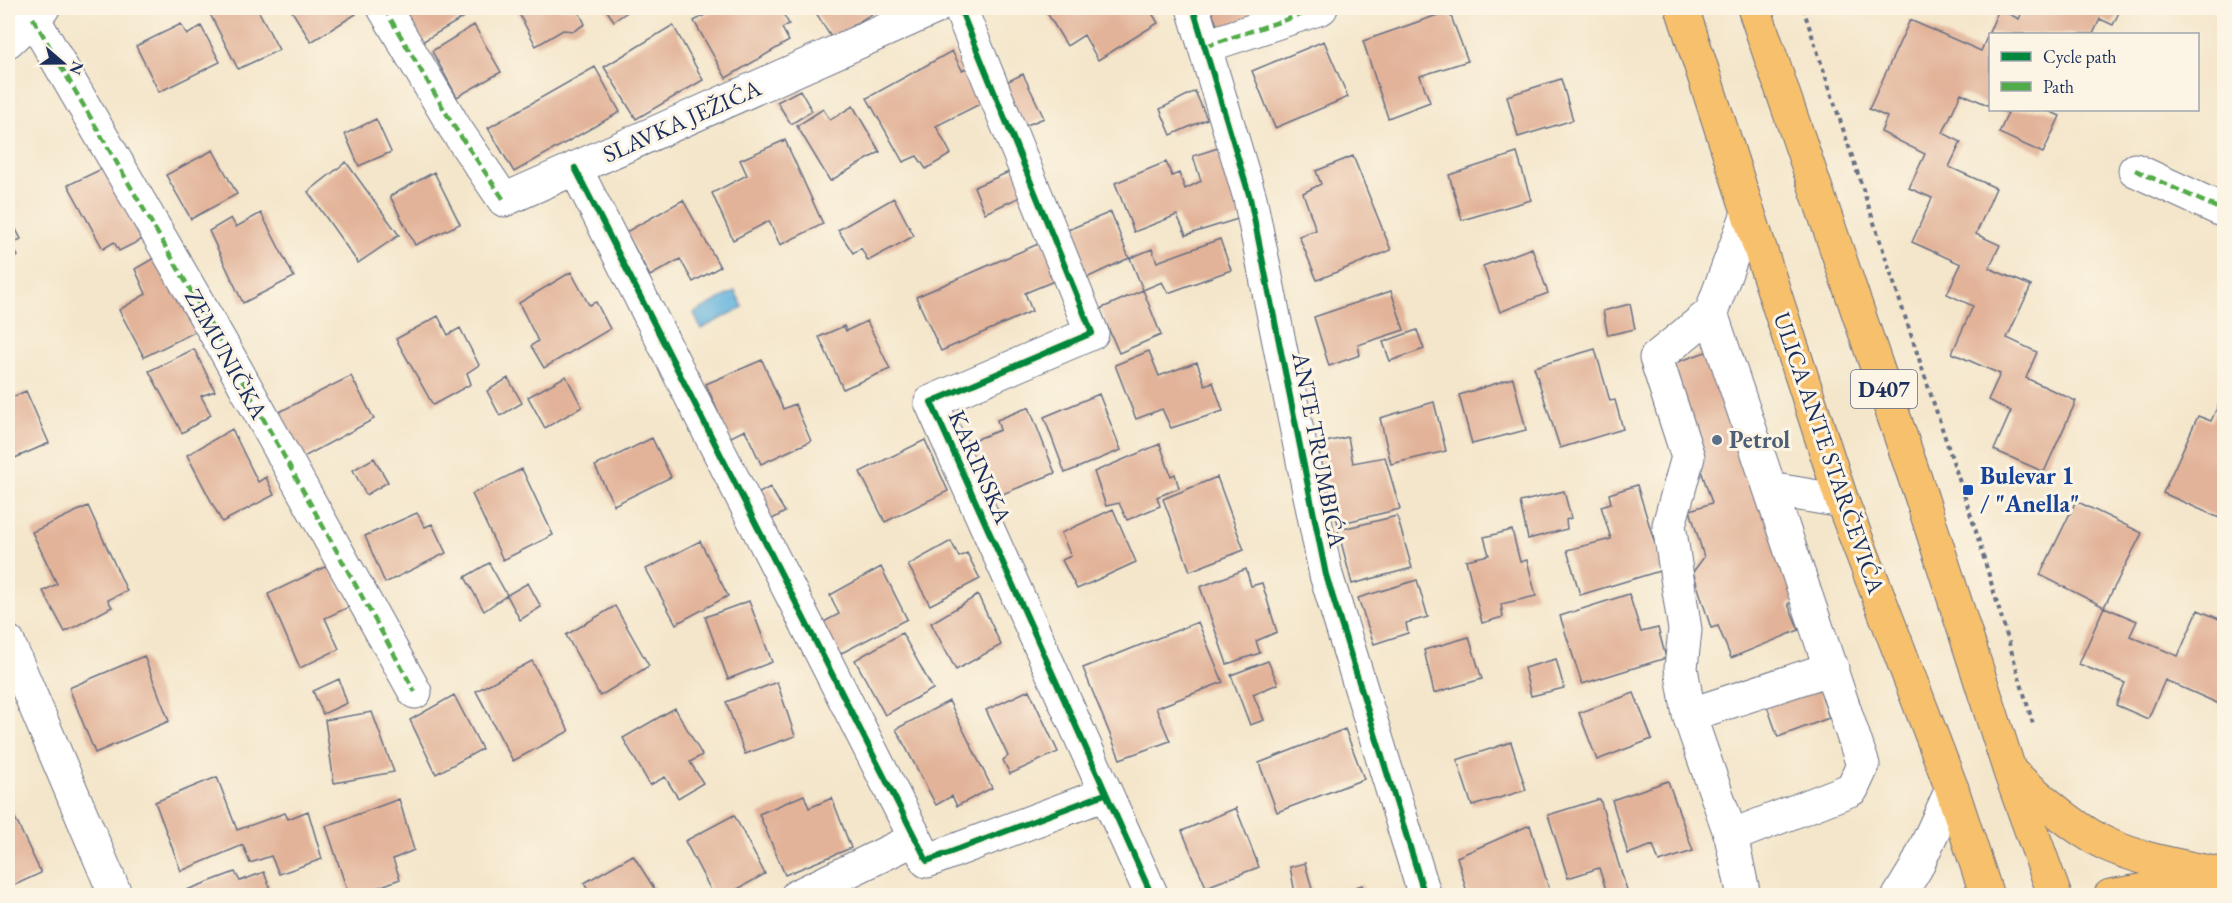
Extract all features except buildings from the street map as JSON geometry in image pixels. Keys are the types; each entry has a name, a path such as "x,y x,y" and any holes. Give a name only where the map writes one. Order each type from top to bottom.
{"main road":[{"name":"ULICA ANTE STARČEVIĆA","path":"1682,8 1842,501 1952,789 1987,896"},
{"name":"D407","path":"1754,8 1921,496 2010,772 2055,896"},
{"path":"2010,772 2052,808 2106,844 2142,857 2224,876"},
{"path":"2110,896 2224,876"}],"street":[{"name":"SLAVKA JEŽIĆA","path":"384,8 455,128 504,200 935,8"},
{"name":"KARINSKA","path":"960,8 1092,333 931,402 1152,896"},
{"name":"ANTE TRUMBIĆA","path":"1193,8 1250,198 1326,574 1425,896"},
{"path":"1206,46 1321,8"},
{"path":"8,40 38,13"},
{"name":"ZEMUNIČKA","path":"38,13 415,692"},
{"path":"575,168 927,861 1106,794"},
{"path":"2135,170 2224,211"},
{"path":"1744,896 1731,836 1689,715 1681,668 1685,630 1669,525 1688,457 1656,358 1711,313 1748,213"},
{"path":"1711,313 1863,765 1852,789 1731,836"},
{"path":"1770,489 1842,501"},
{"path":"8,642 116,896"},
{"path":"1689,715 1832,668"},
{"path":"1899,896 1916,868 1952,789"},
{"path":"797,896 915,839"}],"path":[{"path":"1803,8 1975,528 2036,735"}],"water":[{"path":"735,291 743,307 701,329 694,313"}],"marked path":[{"path":"384,8 455,128 504,200"},
{"path":"1206,46 1321,8"},
{"path":"33,18 224,348 415,692"},
{"path":"2135,170 2224,211"}],"cycle path":[{"path":"960,8 1092,333 931,402 1152,896"},
{"path":"1193,8 1250,198 1326,575 1425,896"},
{"path":"575,168 927,861 1105,794"}],"place":[{"name":"Petrol","path":"1717,440"},
{"name":"Bulevar 1 / \"Anella\"","path":"1968,490"}]}
